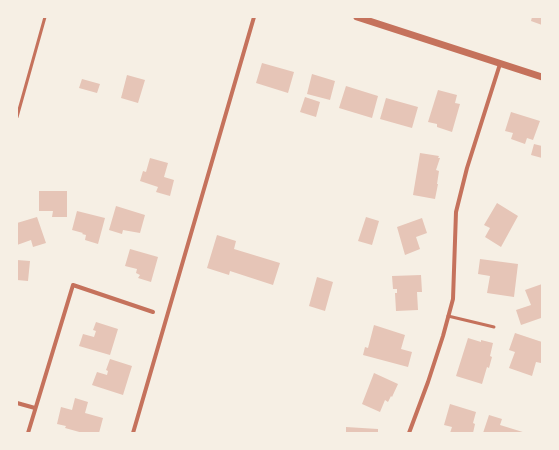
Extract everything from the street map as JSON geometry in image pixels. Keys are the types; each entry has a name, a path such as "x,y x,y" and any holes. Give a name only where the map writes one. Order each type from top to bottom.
{"street":[{"path":"133,433 254,17"},
{"path":"357,17 542,77"},
{"path":"409,433 428,382 453,299 456,212 467,168 500,64"},
{"path":"28,433 73,285 153,312"},
{"path":"17,403 35,408"}],"lane":[{"path":"17,118 45,17"},
{"path":"448,316 494,327"}],"building":[{"path":"532,17 542,17 542,25 531,21"},
{"path":"262,63 294,72 288,93 256,83"},
{"path":"312,74 335,81 330,100 307,94"},
{"path":"127,75 145,80 138,103 121,98"},
{"path":"82,79 100,84 97,93 79,88"},
{"path":"346,86 378,96 372,118 339,108"},
{"path":"438,90 457,95 455,103 460,104 452,132 437,127 437,124 428,122"},
{"path":"305,97 320,102 316,117 300,112"},
{"path":"386,98 418,107 412,128 380,119"},
{"path":"511,112 540,121 533,140 527,138 525,144 511,139 513,133 505,131"},
{"path":"534,144 542,146 542,158 531,155"},
{"path":"420,153 439,156 438,158 440,158 436,170 439,171 435,199 413,195"},
{"path":"150,158 168,163 164,177 174,180 170,196 156,192 158,187 140,181 143,171 146,172"},
{"path":"39,191 67,191 67,217 52,217 53,211 39,211"},
{"path":"497,203 518,216 501,247 485,237 490,228 484,225"},
{"path":"116,206 145,215 140,233 123,230 122,234 109,230"},
{"path":"77,211 105,218 98,244 85,240 86,235 72,230"},
{"path":"37,217 46,243 33,247 31,240 17,245 17,223"},
{"path":"366,217 379,221 372,245 358,241"},
{"path":"422,218 427,233 416,237 420,249 405,255 397,227"},
{"path":"217,235 236,241 234,249 280,263 273,285 230,271 229,275 207,268"},
{"path":"130,249 158,257 151,282 138,278 140,275 136,273 137,269 125,266"},
{"path":"480,259 518,264 514,297 487,293 490,276 478,274"},
{"path":"17,260 30,261 28,281 17,280"},
{"path":"421,275 422,292 417,292 418,310 396,311 395,293 397,293 397,289 393,289 392,276"},
{"path":"317,277 333,282 325,311 309,306"},
{"path":"542,284 541,318 521,325 516,310 531,305 525,290"},
{"path":"96,322 118,329 110,355 79,346 83,334 94,337 96,331 93,330"},
{"path":"374,325 405,335 401,349 412,352 408,367 363,355 365,347 368,348"},
{"path":"515,333 542,342 542,360 541,363 536,362 532,376 509,368 515,352 509,350"},
{"path":"468,338 481,342 481,340 493,343 490,356 492,357 489,368 487,367 482,384 456,376"},
{"path":"110,359 132,366 123,395 92,385 97,372 107,375 108,371 106,370"},
{"path":"374,373 398,384 388,402 385,400 380,412 362,404"},
{"path":"75,398 88,402 85,413 103,418 99,433 83,433 57,424 61,407 72,410"},
{"path":"450,404 476,412 473,423 475,424 473,433 450,433 452,427 444,425"},
{"path":"489,415 502,419 500,425 526,433 483,433"},
{"path":"346,427 378,429 378,433 346,433"}]}
